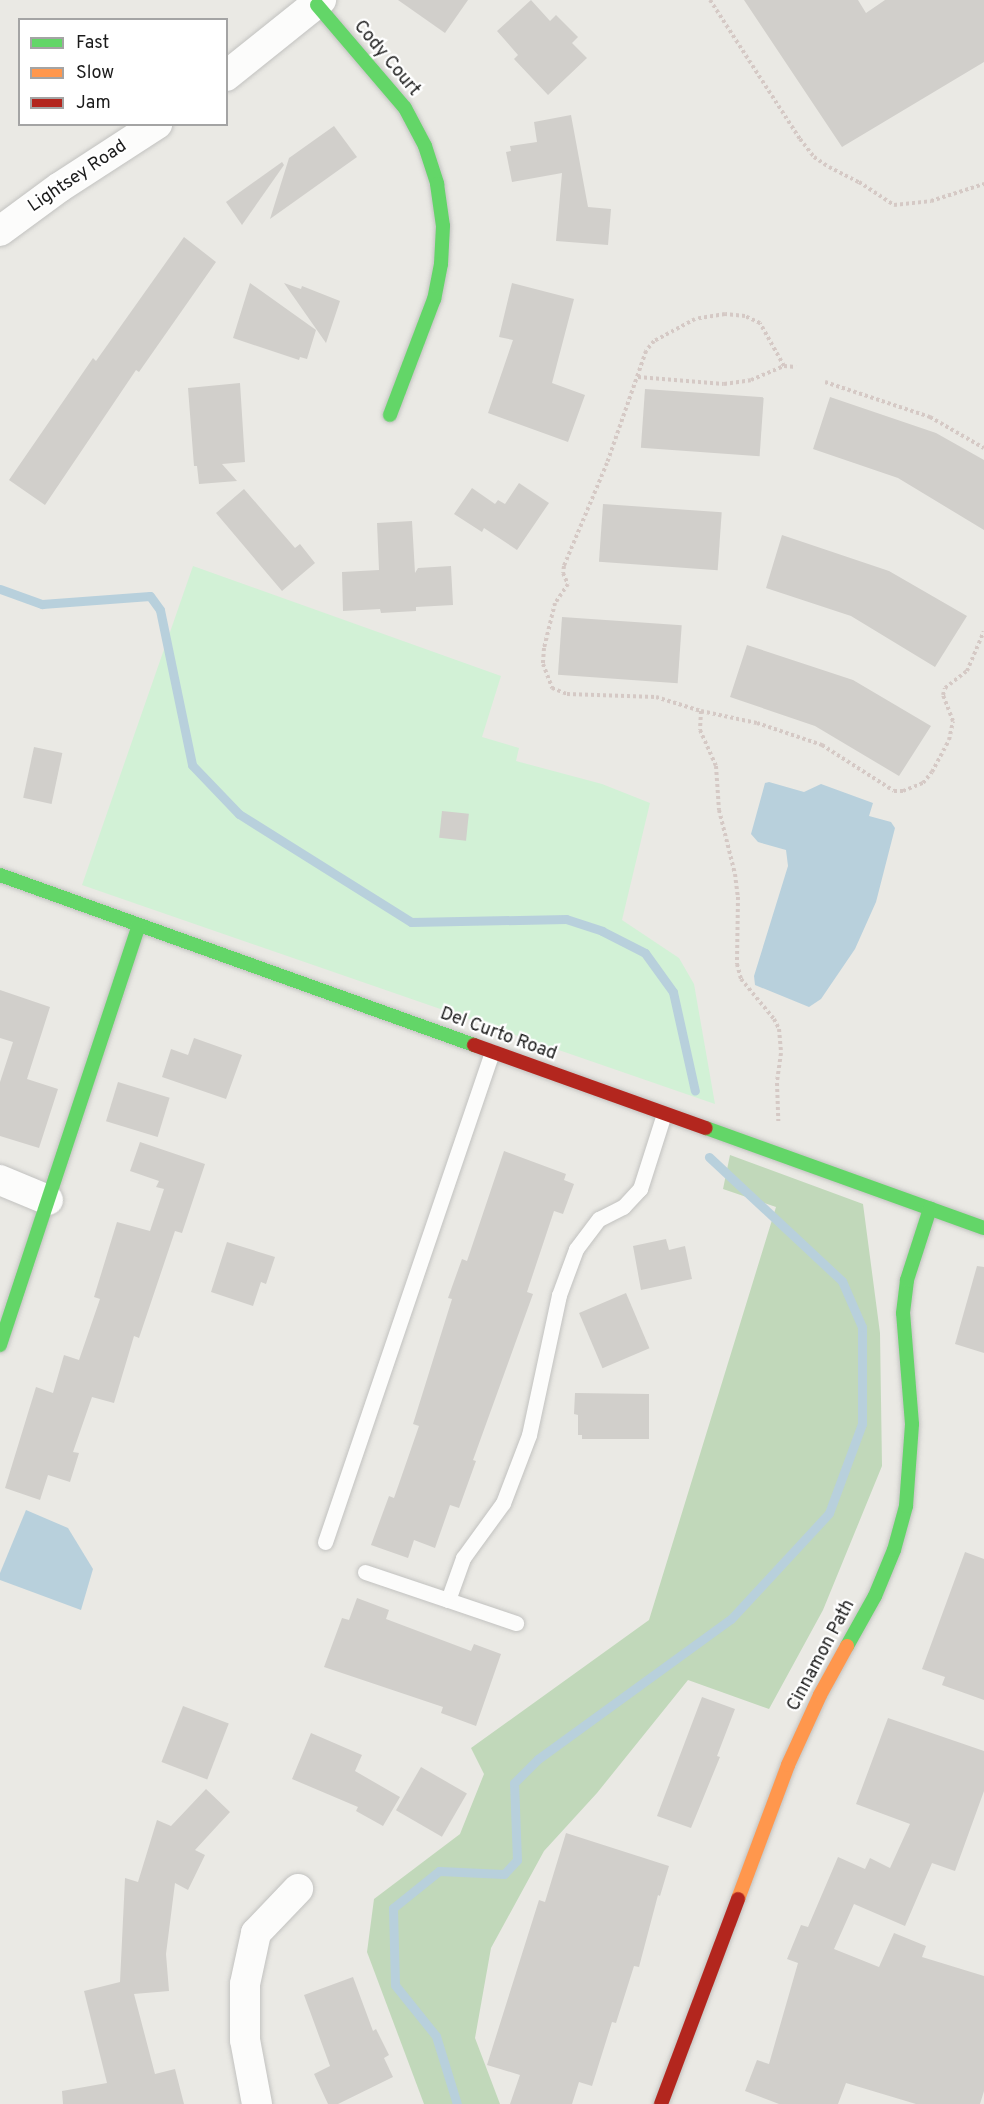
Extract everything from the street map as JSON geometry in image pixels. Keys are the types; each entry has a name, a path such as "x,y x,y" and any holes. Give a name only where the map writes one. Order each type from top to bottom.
{"street":[{"path":"228,74 319,3"},
{"name":"Cody Court","path":"319,3 405,108 425,146 437,184 442,226 441,264 434,298 390,415"},
{"name":"Lightsey Road","path":"0,231 60,187 154,126"},
{"name":"Del Curto Road","path":"0,875 984,1228"},
{"path":"0,1345 139,925"},
{"path":"0,1180 48,1200"},
{"name":"Cinnamon Path","path":"661,2104 788,1765 819,1695 875,1596 894,1550 906,1506 912,1424 904,1302 907,1280 930,1209"},
{"path":"257,2104 245,2040 246,1984 256,1933 298,1889"}],"lane":[{"path":"325,1542 492,1052"},
{"path":"448,1600 463,1558 503,1503 529,1435 559,1295 576,1249 599,1219 623,1207 640,1189 664,1114"},
{"path":"365,1572 516,1623"}],"path":[{"path":"710,0 814,157 860,182 894,205 931,201 984,184"},
{"path":"784,366 760,323 745,316 710,315 695,319 654,341 646,351 607,464 564,566 563,573 568,584 555,603 543,664 552,688 559,692 656,697 701,711 741,718 810,740 829,749 894,790 912,790 923,783 932,772 949,740 953,721 945,703 945,688 967,671 984,631"},
{"path":"638,377 724,384 751,380 784,366 796,367"},
{"path":"825,382 930,417 984,447"},
{"path":"701,711 700,730 716,766 719,810 735,874 738,897 737,964 741,979 774,1019 779,1029 781,1053 777,1083 777,1125"}],"green space":[{"path":"193,566 501,676 482,737 519,748 516,761 602,784 650,803 622,920 679,958 694,984 715,1104 82,885"},
{"path":"730,1155 863,1204 880,1333 882,1466 823,1610 769,1709 688,1680 597,1793 544,1851 491,1948 475,2038 500,2104 424,2104 367,1952 374,1899 460,1834 484,1774 471,1748 649,1620 776,1207 723,1189"}],"water":[{"path":"769,782 804,792 821,784 873,803 869,816 891,822 895,828 876,902 855,949 821,999 809,1007 755,985 754,976 788,866 786,850 758,842 751,834 765,783"},
{"path":"26,1510 68,1528 93,1569 81,1610 0,1580 0,1573"}],"building":[{"path":"398,0 468,0 445,33"},
{"path":"531,0 550,21 556,15 578,37 572,43 587,58 548,95 514,59 518,55 497,31"},
{"path":"744,0 858,0 866,13 885,0 984,0 984,62 842,147"},
{"path":"571,115 588,207 611,209 608,245 556,241 562,173 512,182 506,152 511,151 510,146 537,142 534,122"},
{"path":"334,126 357,157 270,219 289,158"},
{"path":"282,162 284,165 242,225 226,202"},
{"path":"184,237 216,262 139,372 136,370 45,505 9,480 93,358 96,361"},
{"path":"250,283 316,330 307,359 300,357 299,360 233,338"},
{"path":"284,283 301,289 302,286 340,301 326,343"},
{"path":"512,283 574,299 552,383 585,395 568,442 488,413 513,340 499,337"},
{"path":"240,383 245,462 222,464 237,481 199,484 197,466 194,466 188,388"},
{"path":"645,389 764,397 760,456 641,448"},
{"path":"830,397 936,433 984,460 984,530 898,478 813,449"},
{"path":"519,483 549,503 517,550 484,528 482,532 454,514 472,488 495,504 498,500 505,504"},
{"path":"244,489 295,548 300,544 315,563 282,591 216,513"},
{"path":"603,504 722,512 718,570 599,562"},
{"path":"412,521 415,573 418,568 451,566 453,605 416,607 416,611 381,613 380,609 343,611 342,572 379,570 377,523"},
{"path":"782,535 889,571 967,616 935,667 851,616 766,588"},
{"path":"562,617 682,625 678,683 558,675"},
{"path":"747,645 853,680 931,726 899,776 815,726 730,697"},
{"path":"34,747 62,753 52,804 23,798"},
{"path":"442,811 469,814 466,841 439,838"},
{"path":"0,990 50,1007 27,1079 58,1089 39,1148 0,1136 0,1082 13,1042 0,1038"},
{"path":"194,1038 242,1055 226,1099 162,1077 171,1049 188,1055"},
{"path":"118,1082 170,1098 158,1137 106,1121"},
{"path":"140,1142 205,1164 182,1233 175,1231 139,1338 134,1336 114,1403 92,1397 73,1452 79,1453 70,1482 48,1475 40,1500 5,1488 36,1387 53,1393 64,1355 79,1360 100,1299 94,1297 117,1222 150,1231 164,1189 156,1187 159,1181 130,1171"},
{"path":"504,1151 566,1174 564,1180 574,1184 563,1214 554,1211 527,1292 533,1294 473,1460 476,1461 459,1508 450,1505 435,1548 414,1540 408,1558 371,1545 389,1496 394,1498 419,1426 413,1424 452,1299 448,1298 462,1259 467,1261"},
{"path":"666,1239 669,1250 685,1246 692,1279 641,1290 633,1246"},
{"path":"227,1242 275,1257 266,1284 261,1282 253,1306 211,1292"},
{"path":"977,1266 984,1267 984,1353 955,1344"},
{"path":"626,1293 649,1348 602,1368 579,1313"},
{"path":"575,1393 649,1394 649,1439 582,1439 582,1435 578,1435 578,1415 574,1414"},
{"path":"965,1552 984,1559 984,1700 942,1685 945,1677 922,1669"},
{"path":"357,1598 389,1610 386,1619 471,1651 474,1644 501,1654 476,1726 441,1713 443,1707 324,1667 342,1618 349,1620"},
{"path":"702,1697 735,1709 717,1756 720,1757 691,1828 657,1816"},
{"path":"183,1706 229,1724 207,1780 161,1762"},
{"path":"888,1718 984,1751 984,1791 955,1871 932,1863 905,1926 854,1904 834,1949 879,1967 894,1933 926,1946 922,1957 984,1976 984,2091 980,2104 916,2104 846,2083 838,2104 779,2104 745,2091 757,2060 769,2064 798,1963 787,1959 801,1925 808,1927 838,1857 865,1869 870,1858 890,1868 910,1824 856,1804"},
{"path":"311,1733 362,1755 355,1771 400,1797 383,1826 356,1811 358,1807 292,1779"},
{"path":"421,1767 467,1794 442,1837 396,1810"},
{"path":"206,1789 230,1812 195,1850 205,1855 188,1890 175,1883 166,1954 169,1991 134,1994 155,2074 175,2069 184,2104 63,2104 62,2091 107,2083 84,1991 120,1982 125,1878 138,1882 157,1820 171,1826"},
{"path":"566,1833 669,1866 660,1896 658,1895 639,1967 634,1966 616,2023 612,2022 592,2086 579,2082 572,2104 510,2104 520,2075 487,2065 539,1900 545,1902"},
{"path":"353,1977 373,2031 376,2029 389,2055 384,2058 393,2077 338,2104 328,2104 314,2074 330,2066 304,1995"}],"waterway":[{"path":"0,589 42,604 150,596 160,610 192,765 239,814 411,922 566,919 602,931 645,953 673,992 695,1091"},
{"path":"457,2104 436,2036 395,1985 393,1908 439,1871 504,1874 517,1860 514,1783 538,1759 731,1619 829,1513 862,1424 862,1327 842,1281 709,1157"}],"traffic: fast":[{"path":"317,5 405,108 425,146 437,184 443,226 441,264 434,299 390,415"},
{"path":"0,875 474,1045"},
{"path":"0,1345 139,925"},
{"path":"706,1128 984,1228"},
{"path":"847,1646 875,1596 894,1550 906,1506 912,1424 903,1313 907,1280 930,1209"}],"traffic: slow":[{"path":"738,1899 788,1765 820,1695 847,1646"}],"traffic: jam":[{"path":"474,1045 706,1128"},
{"path":"661,2104 738,1899"}]}
